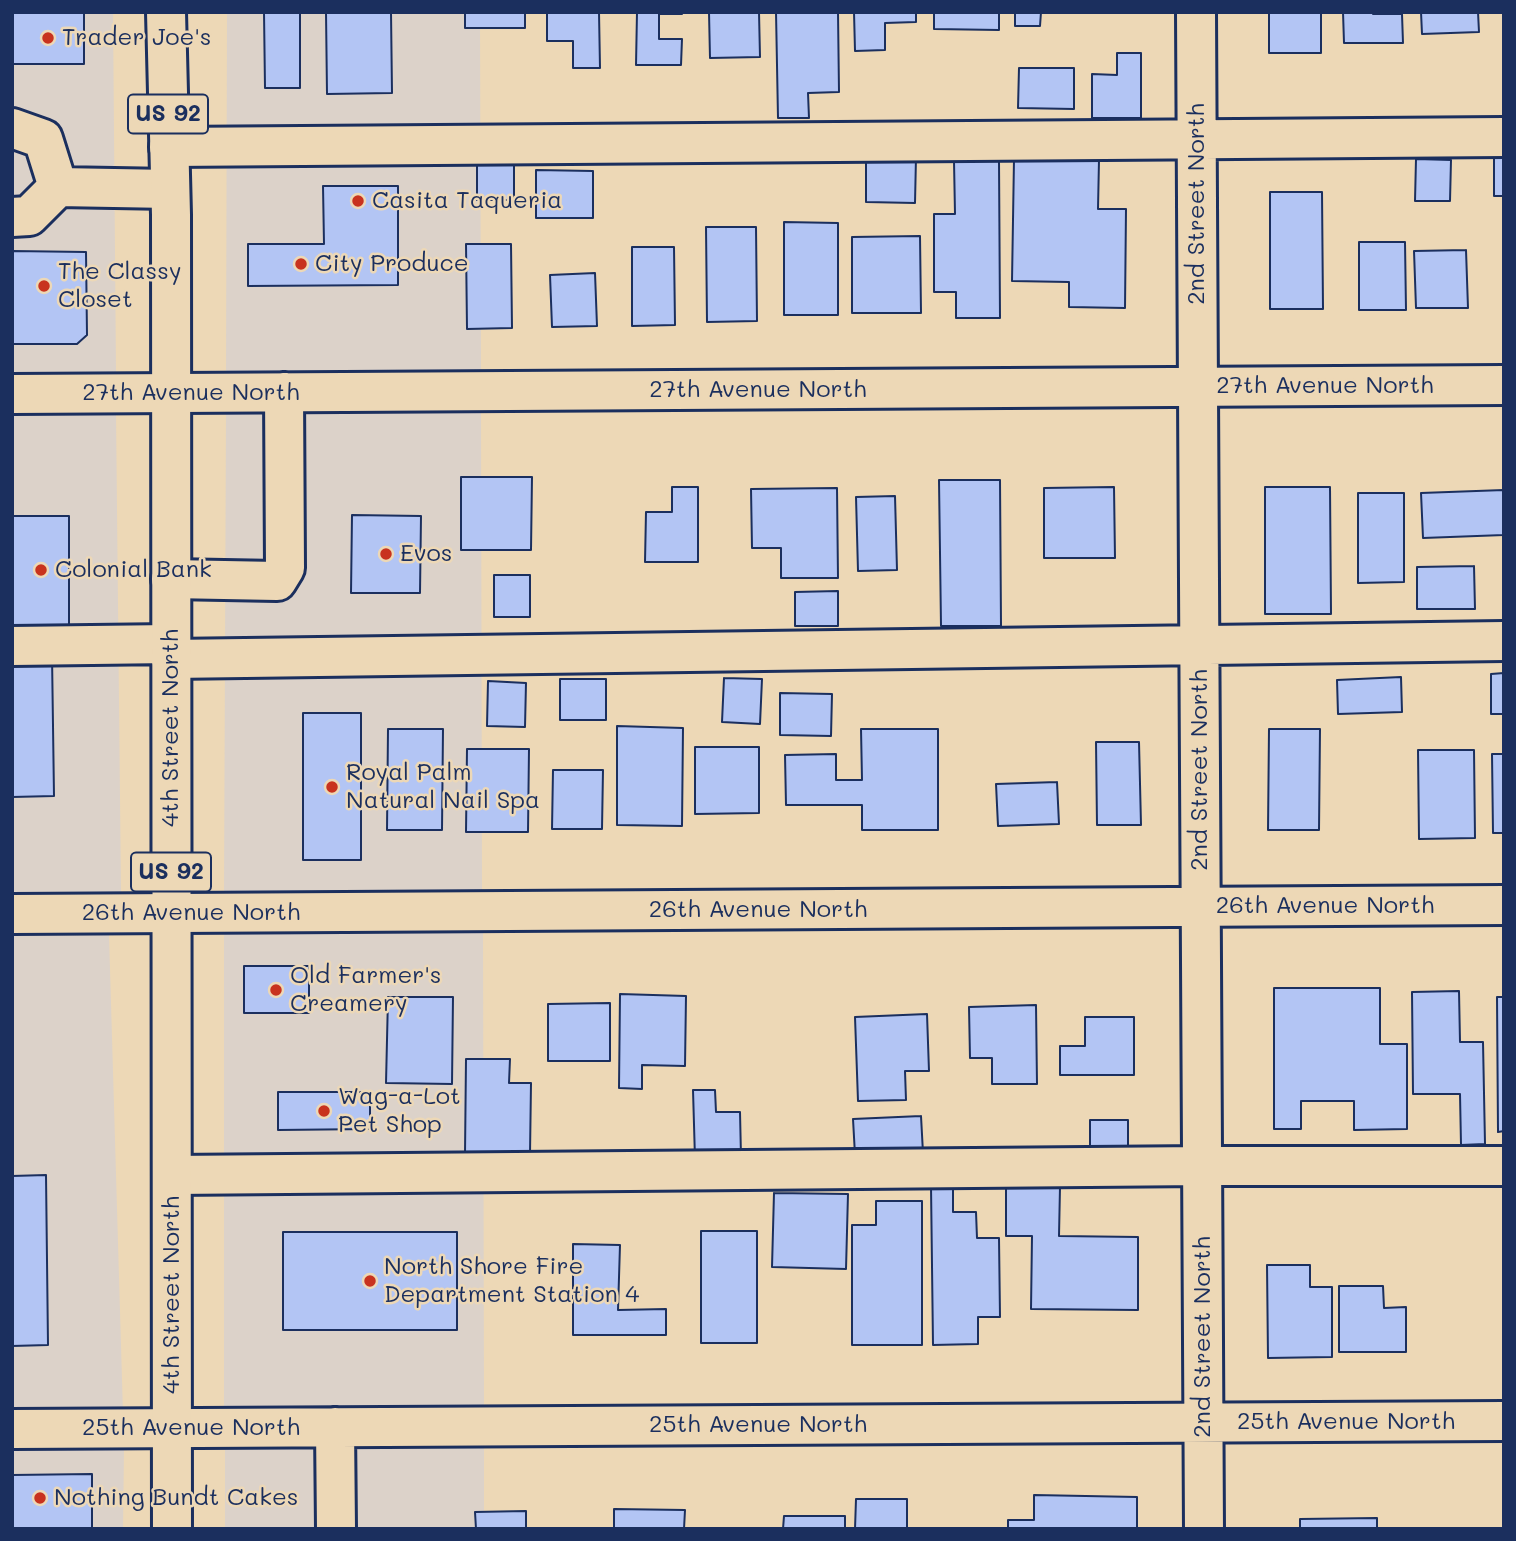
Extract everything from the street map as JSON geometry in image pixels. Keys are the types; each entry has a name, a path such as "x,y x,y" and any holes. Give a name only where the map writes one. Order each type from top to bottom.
{"street":[{"name":"4th Street North","path":"166,12 171,393 172,1529"},
{"name":"2nd Street North","path":"1196,12 1204,1529"},
{"path":"12,128 43,139 58,187"},
{"path":"169,147 1504,138"},
{"path":"12,216 29,216 58,187 170,189"},
{"name":"27th Avenue North","path":"12,394 1504,385"},
{"path":"171,579 277,581 285,568 284,392"},
{"path":"12,646 171,652 1200,646 1504,641"},
{"name":"26th Avenue North","path":"12,914 1504,905"},
{"path":"172,1175 1504,1166"},
{"name":"25th Avenue North","path":"12,1429 1504,1421"},
{"path":"335,1427 336,1529"}],"shaded area":[{"path":"12,12 113,12 116,373 12,373"},
{"path":"227,12 480,12 481,371 226,373"},
{"path":"481,411 482,891 224,893 226,413"},
{"path":"12,413 116,413 121,893 12,894"},
{"path":"483,931 484,1407 224,1408 224,933"},
{"path":"109,935 124,1448 123,1529 12,1529 12,936"},
{"path":"484,1446 484,1529 225,1529 225,1448"}],"building":[{"name":"Trader Joe's","path":"12,12 84,12 84,64 12,64"},
{"path":"264,12 300,12 300,88 265,88"},
{"path":"326,12 391,12 392,93 327,94"},
{"path":"465,12 525,12 525,28 465,28"},
{"path":"547,12 599,12 600,68 573,68 573,41 547,41"},
{"path":"637,12 682,12 659,14 659,39 682,39 681,65 636,65"},
{"path":"709,12 759,12 760,57 710,58"},
{"path":"776,12 838,12 839,92 808,93 809,118 778,118"},
{"path":"854,12 916,12 916,22 885,23 885,50 855,51"},
{"path":"934,12 999,12 999,30 934,29"},
{"path":"1015,12 1041,12 1040,26 1015,26"},
{"path":"1269,12 1321,12 1321,53 1269,53"},
{"path":"1343,12 1402,14 1403,43 1344,43"},
{"path":"1421,12 1478,12 1479,32 1422,34"},
{"path":"1117,53 1141,53 1141,118 1092,118 1092,74 1117,75"},
{"path":"1019,68 1074,68 1074,109 1018,108"},
{"path":"866,157 916,157 915,203 866,202"},
{"path":"1494,158 1504,158 1504,196 1494,196"},
{"path":"1014,159 1099,160 1098,209 1126,209 1125,308 1069,307 1069,282 1012,281"},
{"path":"1416,159 1451,160 1450,201 1415,201"},
{"path":"954,161 999,161 1000,318 956,318 956,292 934,292 934,214 955,214"},
{"path":"477,163 514,163 514,200 477,200"},
{"path":"536,170 593,171 593,218 536,218"},
{"path":"323,186 398,186 398,285 248,286 248,244 324,244"},
{"path":"1270,192 1322,192 1323,309 1270,309"},
{"path":"784,222 838,223 838,315 784,315"},
{"path":"706,227 756,227 757,321 707,322"},
{"path":"920,236 921,313 852,313 852,237"},
{"path":"1359,242 1405,242 1406,310 1359,310"},
{"path":"466,244 511,244 512,328 467,329"},
{"path":"632,247 674,247 675,325 632,326"},
{"path":"1466,250 1468,308 1416,308 1414,251"},
{"path":"12,251 86,252 87,335 77,344 12,344"},
{"path":"595,273 597,326 552,327 550,275"},
{"path":"461,477 532,477 531,550 461,550"},
{"path":"939,480 1000,480 1001,626 941,626"},
{"path":"672,487 698,487 698,562 645,562 646,512 672,512"},
{"path":"1114,487 1115,558 1044,558 1044,488"},
{"path":"1265,487 1330,487 1331,614 1265,614"},
{"path":"837,488 838,578 781,578 781,548 752,548 751,489"},
{"path":"1504,490 1504,535 1423,538 1421,493"},
{"path":"1358,493 1404,493 1404,582 1358,583"},
{"path":"895,496 897,570 858,571 856,497"},
{"name":"Evos","path":"352,515 421,516 420,593 351,593"},
{"name":"Colonial Bank","path":"12,516 69,516 69,625 12,625"},
{"path":"1474,566 1475,609 1417,609 1417,567"},
{"path":"494,575 530,575 530,617 494,617"},
{"path":"838,591 838,626 795,626 795,592"},
{"path":"12,655 52,655 54,796 12,797"},
{"path":"1504,673 1504,714 1491,714 1491,674"},
{"path":"1401,677 1402,712 1338,714 1337,680"},
{"path":"724,678 762,679 760,724 722,722"},
{"path":"560,679 606,679 606,720 560,720"},
{"path":"488,681 526,683 525,727 487,726"},
{"path":"780,693 832,694 831,736 780,735"},
{"name":"Royal Palm Natural Nail Spa","path":"303,713 361,713 361,860 303,860"},
{"path":"617,726 683,728 682,826 617,825"},
{"path":"388,729 443,729 442,830 387,830"},
{"path":"861,729 938,729 938,830 862,830 862,805 786,805 785,755 836,754 836,780 862,780"},
{"path":"1269,729 1320,729 1319,830 1268,830"},
{"path":"1096,742 1139,742 1141,825 1097,825"},
{"path":"695,747 759,747 759,813 695,814"},
{"path":"467,749 529,749 528,832 466,832"},
{"path":"1418,750 1474,750 1475,838 1419,839"},
{"path":"1492,754 1504,754 1504,833 1493,833"},
{"path":"553,770 603,770 602,829 552,829"},
{"path":"1057,782 1059,824 998,826 996,784"},
{"name":"Old Farmer's Creamery","path":"244,966 309,966 309,1013 244,1013"},
{"path":"1274,988 1380,988 1380,1044 1407,1044 1407,1129 1354,1130 1354,1101 1301,1101 1301,1129 1274,1129"},
{"path":"1459,991 1460,1042 1483,1042 1485,1144 1461,1145 1460,1094 1413,1094 1412,992"},
{"path":"620,994 686,996 685,1066 642,1065 642,1089 619,1088"},
{"path":"388,997 453,997 452,1084 386,1083"},
{"path":"1497,997 1504,997 1504,1131 1498,1132"},
{"path":"610,1003 610,1061 548,1061 548,1004"},
{"path":"1036,1005 1037,1084 992,1084 992,1058 970,1058 969,1007"},
{"path":"927,1014 929,1071 905,1071 906,1100 858,1101 855,1017"},
{"path":"1085,1017 1134,1017 1134,1075 1060,1075 1060,1046 1085,1046"},
{"path":"466,1059 510,1059 509,1083 531,1083 530,1154 465,1154"},
{"path":"693,1090 715,1090 716,1112 740,1112 741,1157 695,1159"},
{"name":"Wag-a-Lot Pet Shop","path":"278,1092 370,1092 370,1129 278,1130"},
{"path":"921,1116 923,1153 855,1155 853,1119"},
{"path":"1090,1120 1128,1120 1128,1155 1090,1155"},
{"path":"46,1175 48,1345 12,1346 12,1176"},
{"path":"931,1186 953,1186 953,1212 976,1212 977,1238 999,1238 1000,1317 978,1317 978,1344 933,1345"},
{"path":"1006,1187 1060,1187 1059,1236 1138,1237 1138,1310 1031,1309 1032,1236 1006,1236"},
{"path":"774,1193 848,1194 846,1269 772,1267"},
{"path":"876,1201 922,1201 922,1345 852,1345 852,1225 876,1225"},
{"path":"701,1231 757,1231 757,1343 701,1343"},
{"name":"North Shore Fire Department Station 4","path":"283,1232 457,1232 457,1330 283,1330"},
{"path":"573,1244 620,1245 618,1310 666,1309 666,1335 573,1335"},
{"path":"1267,1265 1310,1265 1310,1287 1332,1287 1332,1357 1268,1358"},
{"path":"1339,1286 1383,1286 1384,1308 1406,1307 1406,1352 1339,1352"},
{"path":"92,1474 92,1529 12,1529 12,1475"},
{"path":"1034,1495 1137,1497 1137,1529 1008,1529 1008,1520 1034,1520"},
{"path":"856,1499 907,1499 907,1529 855,1529"},
{"path":"614,1509 685,1510 684,1529 614,1529"},
{"path":"526,1511 526,1529 476,1529 475,1512"},
{"path":"784,1516 845,1516 845,1529 783,1529"},
{"path":"1377,1518 1377,1529 1300,1529 1300,1519"}],"place":[{"name":"Trader Joe's","path":"48,38"},
{"name":"Casita Taqueria","path":"358,201"},
{"name":"City Produce","path":"301,264"},
{"name":"The Classy Closet","path":"44,286"},
{"name":"Evos","path":"386,554"},
{"name":"Colonial Bank","path":"41,570"},
{"name":"Royal Palm Natural Nail Spa","path":"332,787"},
{"name":"Old Farmer's Creamery","path":"276,990"},
{"name":"Wag-a-Lot Pet Shop","path":"324,1111"},
{"name":"North Shore Fire Department Station 4","path":"370,1281"},
{"name":"Nothing Bundt Cakes","path":"40,1498"}]}
